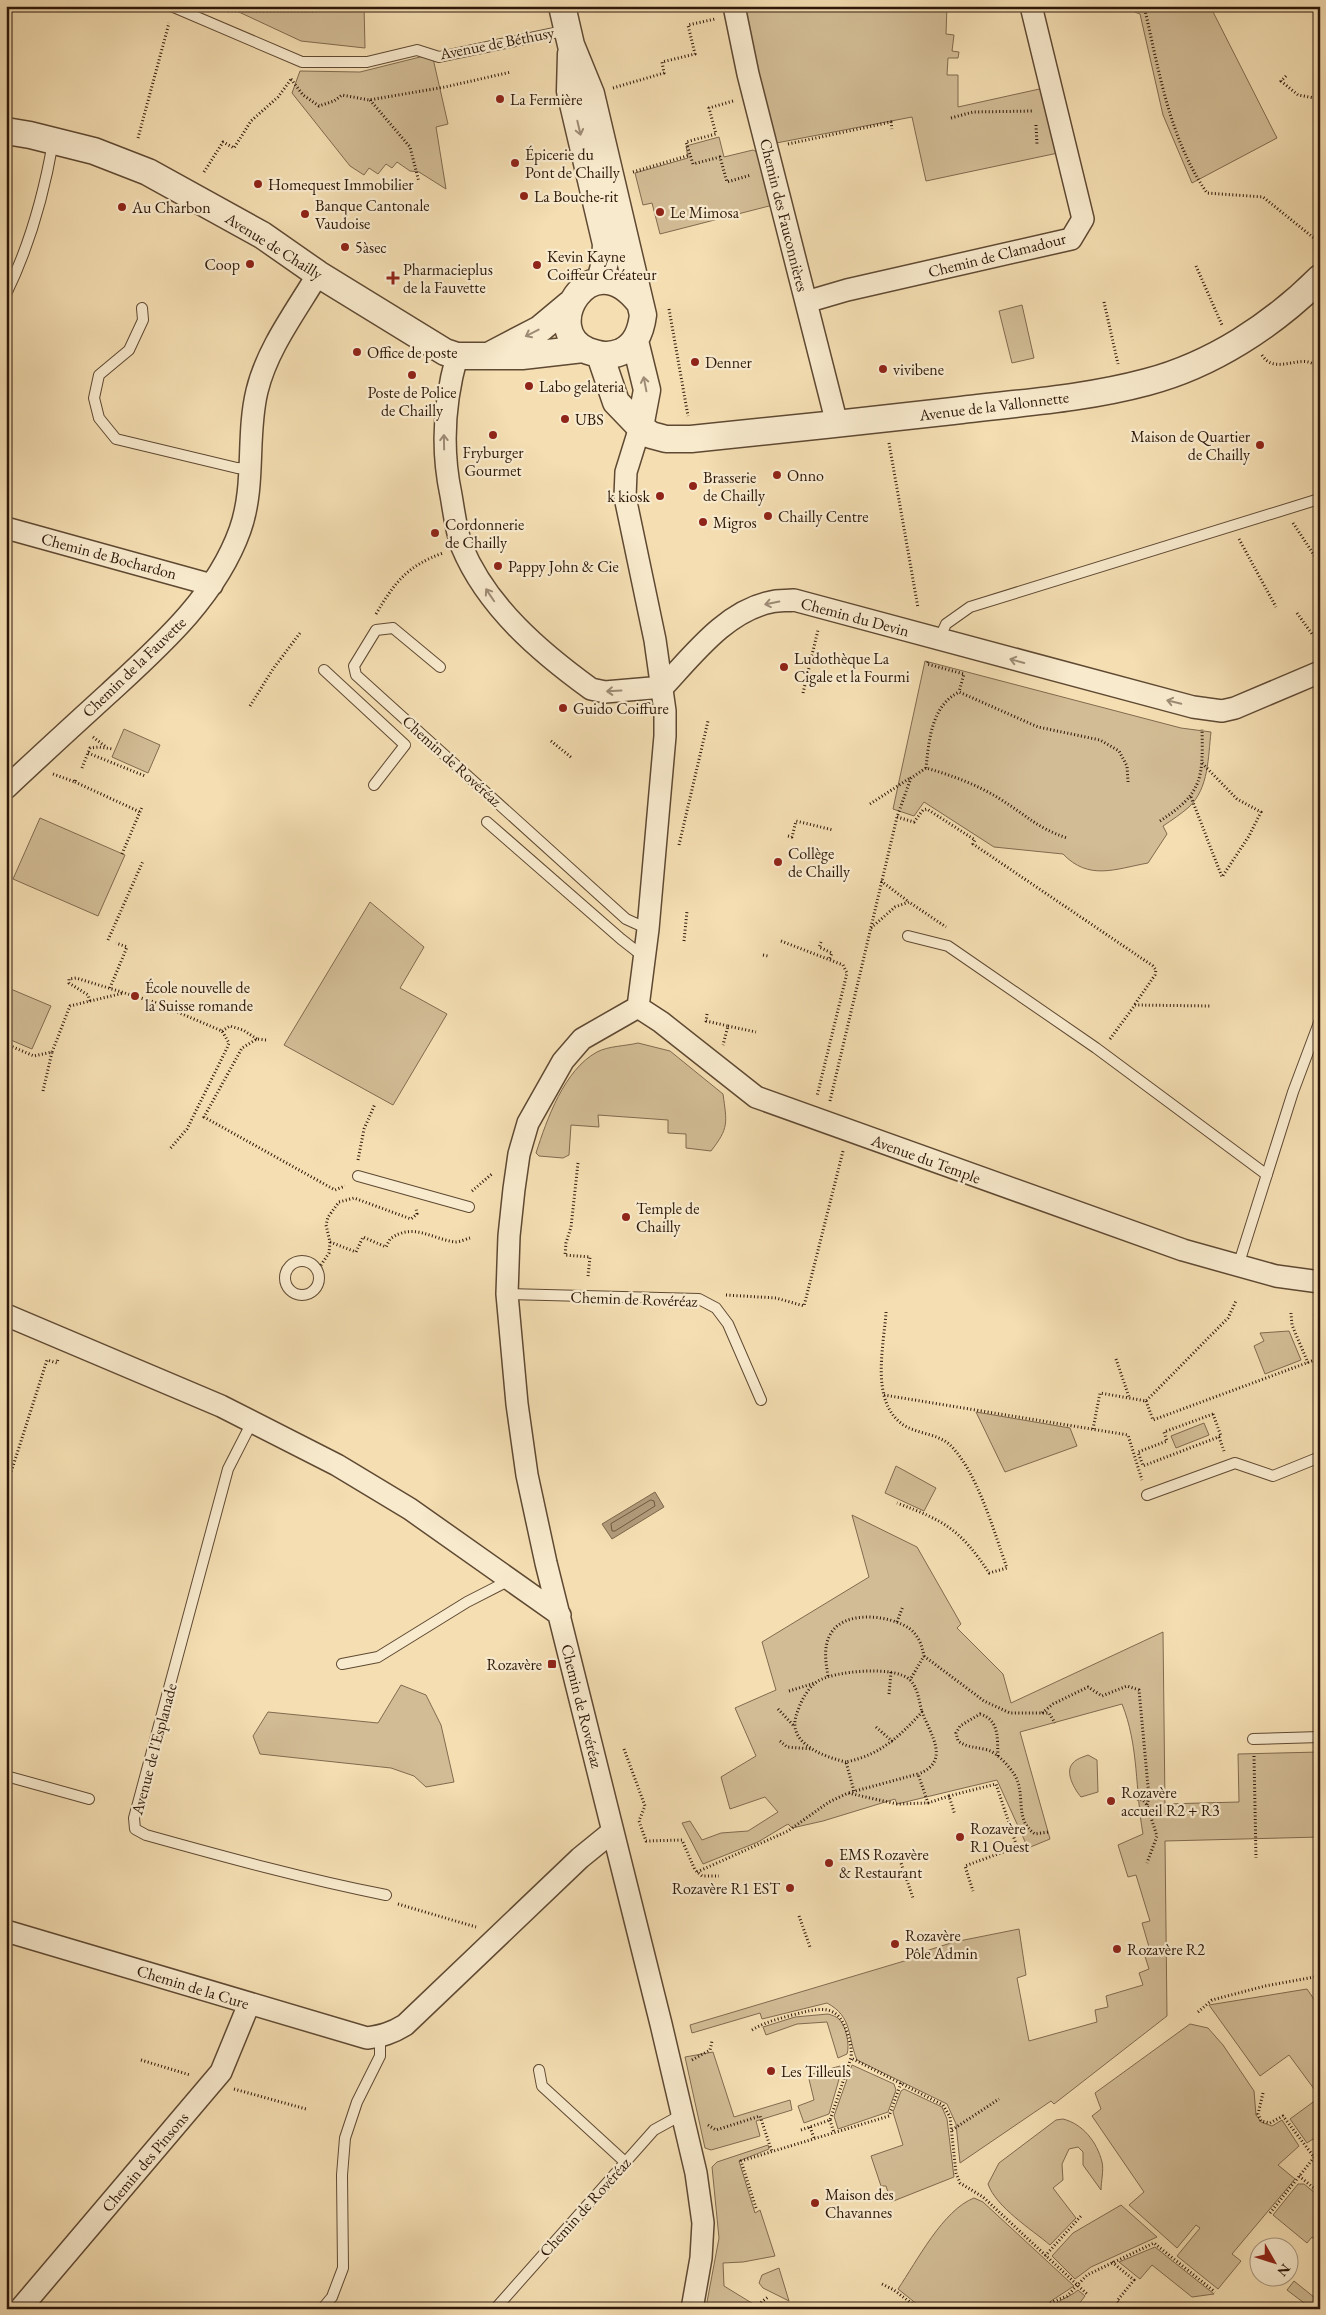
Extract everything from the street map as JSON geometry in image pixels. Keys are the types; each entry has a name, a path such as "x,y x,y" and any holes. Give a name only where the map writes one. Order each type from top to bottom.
{"street":[{"name":"Chemin de Clamadour","path":"806,302 847,290 1070,240 1083,220 1032,6"},
{"name":"Chemin des Fauconnières","path":"735,11 754,96 837,424"},
{"name":"Avenue de Béthusy","path":"567,27 570,91 606,244 605,262 600,281"},
{"name":"Avenue de Béthusy","path":"567,27 590,87 642,315 641,328 635,341"},
{"name":"Avenue de Chailly","path":"6,131 54,140 94,151 148,172 262,235 318,274 433,345 457,356 522,356 591,352"},
{"name":"Chemin de la Fauvette","path":"6,788 172,634 212,585 227,561 241,528 251,469 252,424 257,391 269,357 318,274"},
{"name":"Avenue de la Vallonnette","path":"640,427 651,435 675,440 837,424 1075,396 1149,382 1207,359 1248,337 1320,278"},
{"path":"639,302 628,288 613,281 600,281 585,286 576,294 570,304 567,317 570,332 591,352 616,402 640,427"},
{"name":"Avenue de Chailly","path":"489,355 540,329 570,304"},
{"path":"591,352 612,355 626,350 635,341"},
{"path":"635,341 647,390 640,427 626,472 625,497 663,687 665,736 648,929 638,1007"},
{"path":"457,356 450,383 443,444 448,482 461,546 474,570 493,600 519,630 591,689 605,692 663,687"},
{"name":"Chemin de Bochardon","path":"6,528 212,585"},
{"name":"Chemin du Devin","path":"663,687 724,625 749,610 771,602 794,600 1201,708 1222,711 1252,702 1320,672"},
{"name":"Avenue du Temple","path":"638,1007 661,1022 756,1097 1183,1250 1276,1276 1320,1282"},
{"name":"Chemin de Rovéréaz","path":"638,1007 582,1039 562,1060 528,1123 519,1154 514,1189 509,1236 507,1294 517,1404 527,1474 612,1832 696,2173 702,2223 701,2258 692,2309"},
{"path":"6,1315 221,1406 375,1486 560,1615"},
{"name":"Chemin de la Cure","path":"6,1931 367,2038 380,2036 393,2033 405,2025 580,1858 612,1832"},
{"name":"Chemin des Pinsons","path":"20,2309 221,2072 249,2004"}],"lane":[{"name":"Avenue de Béthusy","path":"171,6 302,62 367,62 417,50 440,57 567,27"},
{"path":"6,294 16,274 44,191 54,140"},
{"path":"142,308 143,320 129,350 99,375 94,398 99,418 116,439 237,468 251,469"},
{"path":"939,639 946,624 970,607 1318,499"},
{"path":"376,630 393,628 440,668"},
{"name":"Chemin de Rovéréaz","path":"376,630 354,666 356,675 626,919 648,929"},
{"path":"324,670 406,745 374,785"},
{"path":"487,822 620,939 644,957"},
{"path":"908,936 948,946 1096,1048 1267,1175"},
{"path":"1238,1266 1293,1092 1320,1020"},
{"path":"358,1176 469,1207"},
{"path":"295,1262 308,1262 317,1271 317,1284 314,1290 293,1297 286,1284 286,1272 290,1266 295,1262"},
{"name":"Chemin de Rovéréaz","path":"507,1294 699,1299 716,1308 728,1324 761,1400"},
{"name":"Avenue de l'Esplanade","path":"252,1422 228,1469 134,1818 136,1829 146,1835 252,1864 326,1883 386,1895"},
{"path":"1147,1495 1235,1463 1273,1476 1320,1458"},
{"path":"342,1664 378,1657 467,1602 510,1580"},
{"path":"1253,1739 1320,1737"},
{"path":"6,1776 89,1799"},
{"path":"322,2309 332,2297 343,2268 342,2175 345,2138 356,2102 380,2056 380,2036"},
{"path":"539,2070 542,2086 625,2162"},
{"name":"Chemin de Rovéréaz","path":"495,2309 654,2130 683,2114"}],"path":[{"path":"204,20 223,11 315,11 329,6"},
{"path":"1144,6 1169,113 1196,176 1207,193 1263,197 1320,243"},
{"path":"607,90 664,73 662,62 695,54 688,24 735,11"},
{"path":"138,138 164,39"},
{"path":"204,172 223,142 234,148 251,121 278,97 302,62"},
{"path":"291,79 303,95 319,106 334,101 342,95 369,100 445,87 511,72"},
{"path":"1286,76 1281,81 1298,95 1320,98"},
{"path":"754,96 709,108 716,134 686,142 692,164 720,156 727,182 770,160 891,122 892,129"},
{"path":"369,100 410,147 419,182"},
{"path":"951,118 973,112 1040,110 1059,116"},
{"path":"635,171 690,155"},
{"path":"1196,266 1222,326"},
{"path":"1104,302 1118,365"},
{"path":"1260,353 1264,359 1279,366 1307,362 1320,366"},
{"path":"888,437 918,608"},
{"path":"1285,510 1320,564"},
{"path":"1233,526 1276,607"},
{"path":"376,630 375,616 394,585 408,570 422,560 449,550"},
{"path":"1297,612 1312,634 1320,635"},
{"path":"802,693 818,630"},
{"path":"250,706 273,669 300,633"},
{"path":"870,804 926,768 930,732 938,712 952,696 959,692 964,674 927,664 928,662"},
{"path":"959,692 1038,727 1100,740 1119,750 1127,766 1128,782"},
{"path":"1160,821 1178,809 1191,797 1200,778 1202,763 1201,708"},
{"path":"678,848 708,721"},
{"path":"82,768 90,748 110,749 88,734"},
{"path":"551,741 572,758"},
{"path":"88,753 145,776"},
{"path":"1191,797 1222,876 1249,836 1261,812 1237,799 1202,763"},
{"path":"926,768 943,773 1000,799 1045,830 1066,838"},
{"path":"47,772 76,780 140,812"},
{"path":"827,1111 897,817 911,778"},
{"path":"122,854 142,807"},
{"path":"897,817 914,822 923,810 927,808 975,840 973,844 1153,966 1156,970 1155,975 1110,1039 1102,1034"},
{"path":"788,836 792,837 796,821 833,830"},
{"path":"108,940 143,861"},
{"path":"881,881 949,929"},
{"path":"871,928 894,907 909,902"},
{"path":"684,941 687,911"},
{"path":"781,941 844,965 847,973 815,1104"},
{"path":"821,942 819,947 832,953 829,960"},
{"path":"110,988 127,947 116,943"},
{"path":"763,955 768,956"},
{"path":"90,1001 88,995 76,988 69,979 76,978 154,1002 222,1031 229,1043 187,1129 169,1150"},
{"path":"44,1091 52,1052 70,1006 125,993"},
{"path":"1135,1005 1211,1006"},
{"path":"708,1014 706,1021 756,1032"},
{"path":"222,1031 230,1026 243,1030 257,1039 266,1040"},
{"path":"713,1062 722,1052 728,1026"},
{"path":"257,1039 242,1048 204,1117 335,1190 361,1182 358,1176 358,1152 375,1104"},
{"path":"6,1044 34,1056 52,1052"},
{"path":"699,1299 719,1294 776,1298 804,1306 847,1131"},
{"path":"578,1163 571,1227 566,1243 565,1255 590,1257 588,1276"},
{"path":"317,1271 328,1258 330,1242 326,1225 328,1217 339,1202 354,1198 411,1219 415,1217 417,1210 412,1205"},
{"path":"330,1242 356,1252 363,1237 386,1247 390,1239 404,1233 426,1232 456,1242 470,1238"},
{"path":"1146,1401 1228,1318 1236,1301"},
{"path":"886,1312 882,1368 884,1395 889,1411 902,1424 950,1444 970,1471 1007,1568 989,1573 964,1538 937,1519 897,1503"},
{"path":"1291,1313 1292,1325 1308,1363"},
{"path":"1315,1314 1320,1326"},
{"path":"1146,1401 1153,1420 1320,1358"},
{"path":"1116,1359 1128,1397"},
{"path":"6,1488 47,1360"},
{"path":"1093,1429 1100,1392 1146,1401"},
{"path":"884,1395 1128,1435 1138,1460 1147,1495"},
{"path":"1213,1414 1221,1436 1143,1466 1138,1460 1138,1452 1167,1441 1164,1432 1213,1414"},
{"path":"897,1622 903,1606"},
{"path":"828,1676 825,1656 826,1646 830,1635 837,1625 847,1620 861,1618 897,1622 911,1630 920,1640 924,1656 984,1701 1010,1713 1049,1713 1055,1723"},
{"path":"910,1680 924,1656"},
{"path":"697,1872 788,1831 829,1802 848,1793 918,1774 934,1765 937,1758 936,1748 914,1685 910,1680 881,1670 828,1676 789,1691"},
{"path":"889,1694 891,1672"},
{"path":"795,1726 794,1720 805,1694 815,1682"},
{"path":"1042,1713 1053,1704 1088,1687 1102,1696 1127,1686 1139,1690 1149,1797 1147,1805"},
{"path":"778,1709 795,1726 804,1742 812,1749 831,1758 846,1762 878,1752 893,1742 922,1712"},
{"path":"998,1756 997,1730 992,1721 986,1716 980,1714 971,1717 960,1726 956,1733 958,1741 967,1747 990,1751 998,1756 1014,1774 1022,1800 1021,1817 1028,1829 1034,1834 1048,1832"},
{"path":"876,1727 893,1742"},
{"path":"1253,1739 1256,1858"},
{"path":"780,1741 787,1747 812,1749"},
{"path":"624,1749 645,1806 639,1821 646,1841 682,1840 697,1872 702,1876 719,1876"},
{"path":"846,1762 854,1791"},
{"path":"918,1774 928,1803"},
{"path":"848,1793 897,1804 928,1803 996,1784 1018,1848 965,1866 973,1891"},
{"path":"949,1796 954,1815"},
{"path":"1137,1799 1143,1800 1147,1805 1157,1836 1147,1863"},
{"path":"900,1860 913,1898"},
{"path":"386,1895 392,1902 500,1934"},
{"path":"799,1916 810,1947"},
{"path":"1198,2012 1212,2000 1265,1986 1320,1976"},
{"path":"752,2030 764,2022 814,2009 831,2011 843,2020 852,2048 851,2058 830,2120 834,2133"},
{"path":"693,2069 691,2060 710,2050 712,2041"},
{"path":"851,2058 943,2105 950,2117 956,2173 960,2183 983,2197 1087,2294"},
{"path":"756,2208 741,2161 889,2116 901,2083"},
{"path":"1263,2093 1258,2114 1262,2121 1270,2124 1283,2116 1314,2157"},
{"path":"952,2130 999,2099"},
{"path":"706,2123 710,2128 716,2130 760,2116 772,2152"},
{"path":"801,2130 830,2120"},
{"path":"810,2127 814,2139"},
{"path":"1270,2213 1320,2150"},
{"path":"1299,2176 1320,2192"},
{"path":"1045,2256 1081,2216"},
{"path":"1047,2309 1050,2303 1067,2296 1087,2275 1154,2243 1216,2292"},
{"path":"1112,2262 1134,2280 1117,2301 1126,2309"},
{"path":"882,2284 894,2290 919,2309"},
{"path":"731,2309 755,2307 768,2297"}],"shaded area":[{"path":"226,6 364,6 365,48 301,41"},
{"path":"741,6 947,6 946,34 954,35 952,51 959,52 958,58 948,58 947,75 958,75 958,107 1044,88 1058,153 926,181 912,117 771,144"},
{"path":"1119,6 1210,6 1277,138 1192,183 1163,115 1140,14"},
{"path":"432,54 448,124 436,127 446,189 419,172 410,171 397,162 392,168 386,164 378,174 369,168 364,175 350,166 292,93 300,71 360,72"},
{"path":"719,137 724,157 753,150 759,153 773,205 660,234 652,203 643,205 635,173 688,158 686,146"},
{"path":"1022,305 1034,358 1012,363 999,311"},
{"path":"925,661 1181,728 1211,732 1208,762 1200,791 1189,807 1163,826 1167,834 1148,863 1103,871 1083,868 1063,854 994,847 924,802 914,816 893,809"},
{"path":"124,729 160,745 148,773 112,757"},
{"path":"40,818 125,855 98,916 13,879"},
{"path":"370,902 424,947 400,988 447,1014 393,1105 284,1045"},
{"path":"6,987 51,1006 32,1049 6,1038"},
{"path":"638,1043 670,1051 723,1094 726,1119 724,1131 711,1151 686,1148 686,1134 668,1133 668,1120 598,1115 599,1127 571,1125 569,1155 563,1158 539,1156 536,1153 551,1111 558,1096 575,1071 585,1060 601,1050"},
{"path":"1289,1331 1301,1360 1265,1374 1254,1346 1264,1341 1260,1333"},
{"path":"976,1412 1070,1428 1077,1446 1005,1472"},
{"path":"1204,1423 1209,1435 1176,1448 1171,1436"},
{"path":"896,1466 936,1488 924,1511 885,1493"},
{"path":"852,1515 917,1547 961,1624 957,1628 1003,1674 1011,1703 1163,1632 1165,1804 1239,1802 1238,1754 1320,1752 1320,1837 1165,1841 1167,2016 1054,2104 1051,2101 960,2163 956,2124 947,2104 857,2060 845,2021 835,2008 827,2003 762,2019 760,2013 692,2033 690,2025 911,1959 910,1956 954,1942 1019,1929 1026,1975 1017,1978 1029,2041 1097,2022 1095,2010 1108,2007 1106,1996 1143,1985 1139,1973 1149,1969 1143,1950 1149,1947 1142,1923 1150,1921 1136,1875 1128,1877 1118,1845 1143,1834 1134,1752 1122,1704 1020,1732 1050,1839 1028,1848 997,1780 897,1804 895,1799 823,1821 792,1828 788,1824 758,1842 703,1864 682,1823 690,1821 702,1840 721,1833 748,1831 778,1812 765,1797 730,1809 721,1777 756,1756 735,1708 776,1690 762,1642 869,1577"},
{"path":"401,1685 426,1695 441,1725 454,1782 426,1787 414,1776 391,1768 260,1754 253,1736 268,1712 378,1723"},
{"path":"1088,1755 1097,1760 1098,1792 1081,1797 1073,1786 1070,1771 1074,1762"},
{"path":"1307,1989 1320,2008 1320,2097 1289,2055 1260,2076 1209,2005"},
{"path":"828,2014 839,2019 844,2026 847,2036 847,2054 838,2058 827,2022 797,2024 766,2035 763,2027 795,2017"},
{"path":"1190,2024 1208,2028 1223,2045 1254,2091 1256,2115 1261,2122 1272,2126 1282,2120 1299,2146 1278,2165 1295,2179 1232,2254 1241,2261 1218,2289 1177,2256 1200,2228 1196,2225 1177,2248 1129,2205 1144,2192 1092,2116 1101,2109 1095,2093"},
{"path":"713,2052 734,2117 790,2100 792,2110 756,2121 760,2136 711,2150 705,2148 685,2057"},
{"path":"852,2065 894,2084 896,2090 888,2112 838,2129 834,2116"},
{"path":"840,2066 842,2069 829,2114 804,2123 798,2106 814,2100 808,2075"},
{"path":"904,2089 942,2107 947,2119 954,2177 891,2202 886,2186 881,2186 871,2156 903,2145 893,2112 901,2091"},
{"path":"1320,2097 1320,2146 1313,2139 1307,2143 1290,2119"},
{"path":"1063,2119 1077,2125 1093,2141 1100,2155 1103,2172 1101,2190 1083,2165 1083,2152 1078,2147 1069,2149 1062,2164 1063,2180 1053,2188 1076,2218 1050,2245 1006,2209 992,2193 988,2184 999,2163 1056,2120"},
{"path":"768,2145 769,2149 739,2161 755,2213 760,2210 775,2256 743,2262 723,2263 724,2286 755,2305 710,2307 707,2302 719,2238 712,2167 717,2162"},
{"path":"1298,2184 1304,2184 1320,2197 1320,2243 1312,2237 1307,2243 1273,2215"},
{"path":"974,2198 983,2202 1074,2286 1051,2301 1044,2309 923,2309 898,2289 931,2237 941,2225 963,2204"},
{"path":"1121,2205 1157,2237 1091,2267 1075,2279 1052,2256 1073,2233"},
{"path":"1155,2247 1214,2294 1192,2297 1152,2265 1140,2279 1119,2262"},
{"path":"779,2268 789,2301 763,2288 759,2283 762,2275"},
{"path":"1298,2284 1320,2302 1320,2309 1312,2309 1287,2290 1289,2288 1298,2288"},
{"path":"1078,2290 1085,2296 1075,2309 1049,2309 1056,2303"}],"water":[{"path":"655,1492 664,1507 612,1539 602,1524"}],"place":[{"name":"La Fermière","path":"500,99"},
{"name":"Épicerie du Pont de Chailly","path":"515,163"},
{"name":"Homequest Immobilier","path":"258,184"},
{"name":"La Bouche-rit","path":"524,196"},
{"name":"Au Charbon","path":"122,207"},
{"name":"Le Mimosa","path":"660,212"},
{"name":"Banque Cantonale Vaudoise","path":"305,214"},
{"name":"5àsec","path":"345,247"},
{"name":"Coop","path":"250,264"},
{"name":"Kevin Kayne Coiffeur Créateur","path":"537,265"},
{"name":"Pharmacieplus de la Fauvette","path":"393,278"},
{"name":"Office de poste","path":"357,352"},
{"name":"Denner","path":"695,362"},
{"name":"vivibene","path":"883,369"},
{"name":"Poste de Police de Chailly","path":"412,375"},
{"name":"Labo gelateria","path":"529,386"},
{"name":"UBS","path":"565,419"},
{"name":"Fryburger Gourmet","path":"493,435"},
{"name":"Maison de Quartier de Chailly","path":"1260,445"},
{"name":"Onno","path":"777,475"},
{"name":"Brasserie de Chailly","path":"693,486"},
{"name":"k kiosk","path":"660,496"},
{"name":"Chailly Centre","path":"768,516"},
{"name":"Migros","path":"703,522"},
{"name":"Cordonnerie de Chailly","path":"435,533"},
{"name":"Pappy John & Cie","path":"498,566"},
{"name":"Ludothèque La Cigale et la Fourmi","path":"784,667"},
{"name":"Guido Coiffure","path":"563,708"},
{"name":"Collège de Chailly","path":"778,862"},
{"name":"École nouvelle de la Suisse romande","path":"135,996"},
{"name":"Temple de Chailly","path":"626,1217"},
{"name":"Rozavère","path":"552,1664"},
{"name":"Rozavère accueil R2 + R3","path":"1111,1801"},
{"name":"Rozavère R1 Ouest","path":"960,1837"},
{"name":"EMS Rozavère & Restaurant","path":"829,1863"},
{"name":"Rozavère R1 EST","path":"790,1888"},
{"name":"Rozavère Pôle Admin","path":"895,1944"},
{"name":"Rozavère R2","path":"1117,1949"},
{"name":"Les Tilleuls","path":"771,2071"},
{"name":"Maison des Chavannes","path":"815,2203"}]}
